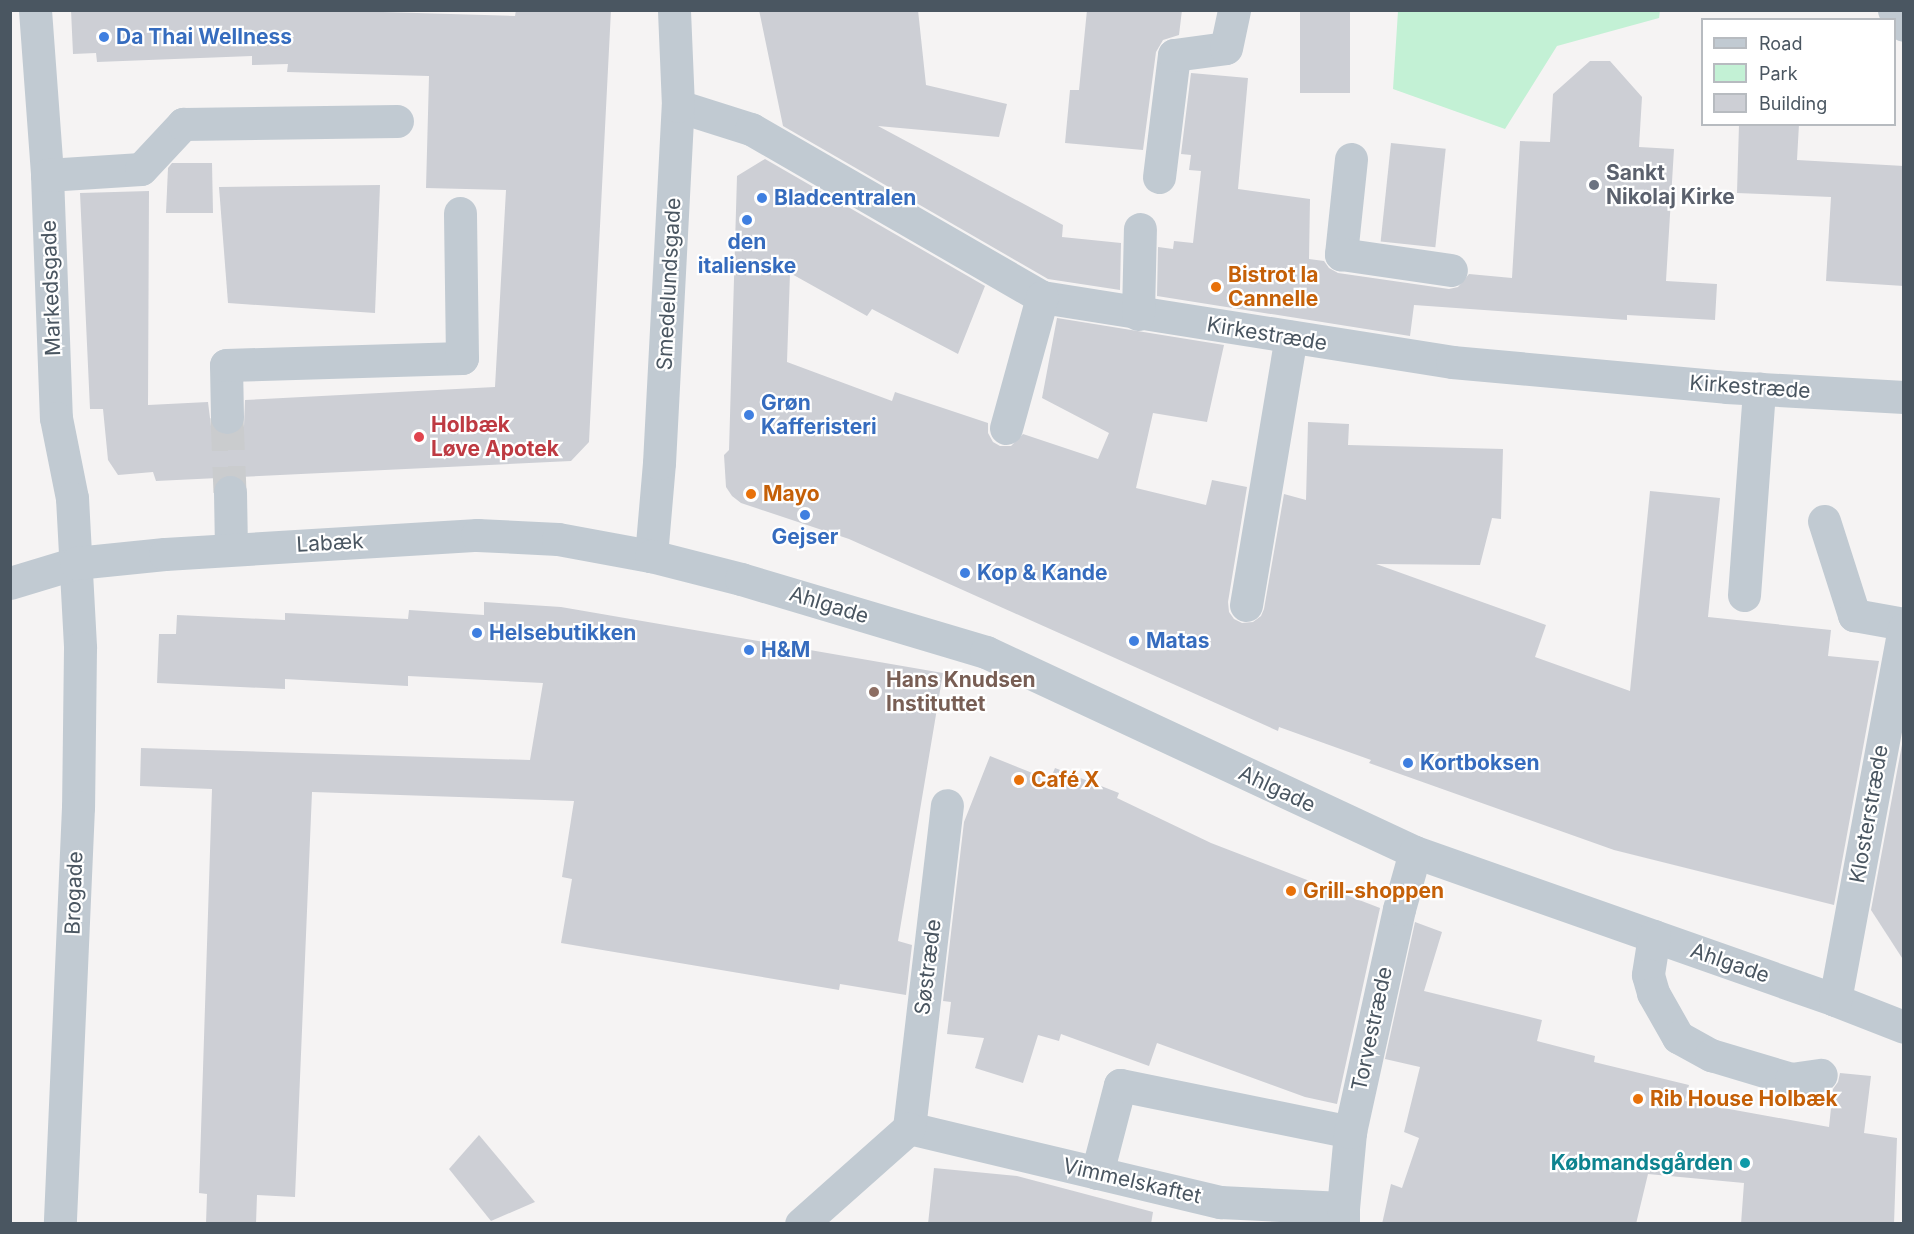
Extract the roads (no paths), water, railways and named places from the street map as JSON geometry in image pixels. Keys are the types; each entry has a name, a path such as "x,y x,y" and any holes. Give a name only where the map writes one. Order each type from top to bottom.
{"street":[{"name":"Markedsgade","path":"35,10 47,175 56,418 72,498 76,563"},
{"name":"Smedelundsgade","path":"651,556 659,463 678,106 674,10"},
{"path":"1160,177 1174,55 1226,48 1234,10"},
{"path":"1894,10 1904,25"},
{"name":"Kirkestræde","path":"678,106 751,129 1042,297 1452,362 1759,389 1904,397"},
{"path":"47,175 141,169 183,124 397,121"},
{"path":"1351,159 1341,254 1451,270"},
{"path":"228,417 226,365 462,358 460,213"},
{"path":"1138,314 1140,229"},
{"path":"1006,428 1042,297"},
{"path":"1246,605 1291,337"},
{"path":"1743,595 1759,389"},
{"path":"230,492 231,548"},
{"path":"1824,521 1854,615 1904,627"},
{"name":"Labæk","path":"10,583 76,563 231,548 477,535 558,539 651,556"},
{"name":"Ahlgade","path":"651,556 741,579 986,652 1415,852 1835,1000 1904,1027"},
{"name":"Brogade","path":"60,1224 78,807 80,648 76,563"},
{"name":"Klosterstræde","path":"1835,1000 1904,627"},
{"name":"Søstræde","path":"909,1128 947,805"},
{"name":"Torvestræde","path":"1343,1216 1350,1132 1399,909 1415,852"},
{"path":"1654,936 1648,975 1653,993 1678,1037 1711,1055 1791,1078 1821,1075"},
{"path":"1097,1173 1120,1085 1350,1132"},
{"path":"801,1224 909,1128"},
{"name":"Vimmelskaftet","path":"909,1128 1220,1202 1343,1216"}],"tunnel":[{"path":"227,417 230,492"}],"place":[{"name":"Da Thai Wellness","path":"104,37"},
{"name":"Sankt Nikolaj Kirke","path":"1594,185"},
{"name":"Bladcentralen","path":"762,198"},
{"name":"den italienske","path":"747,220"},
{"name":"Bistrot la Cannelle","path":"1216,287"},
{"name":"Grøn Kafferisteri","path":"749,415"},
{"name":"Holbæk Løve Apotek","path":"419,437"},
{"name":"Mayo","path":"751,494"},
{"name":"Gejser","path":"805,515"},
{"name":"Kop & Kande","path":"965,573"},
{"name":"Helsebutikken","path":"477,633"},
{"name":"Matas","path":"1134,641"},
{"name":"H&M","path":"749,650"},
{"name":"Hans Knudsen Instituttet","path":"874,692"},
{"name":"Kortboksen","path":"1408,763"},
{"name":"Café X","path":"1019,780"},
{"name":"Grill-shoppen","path":"1291,891"},
{"name":"Rib House Holbæk","path":"1638,1099"},
{"name":"Købmandsgården","path":"1745,1163"}]}
